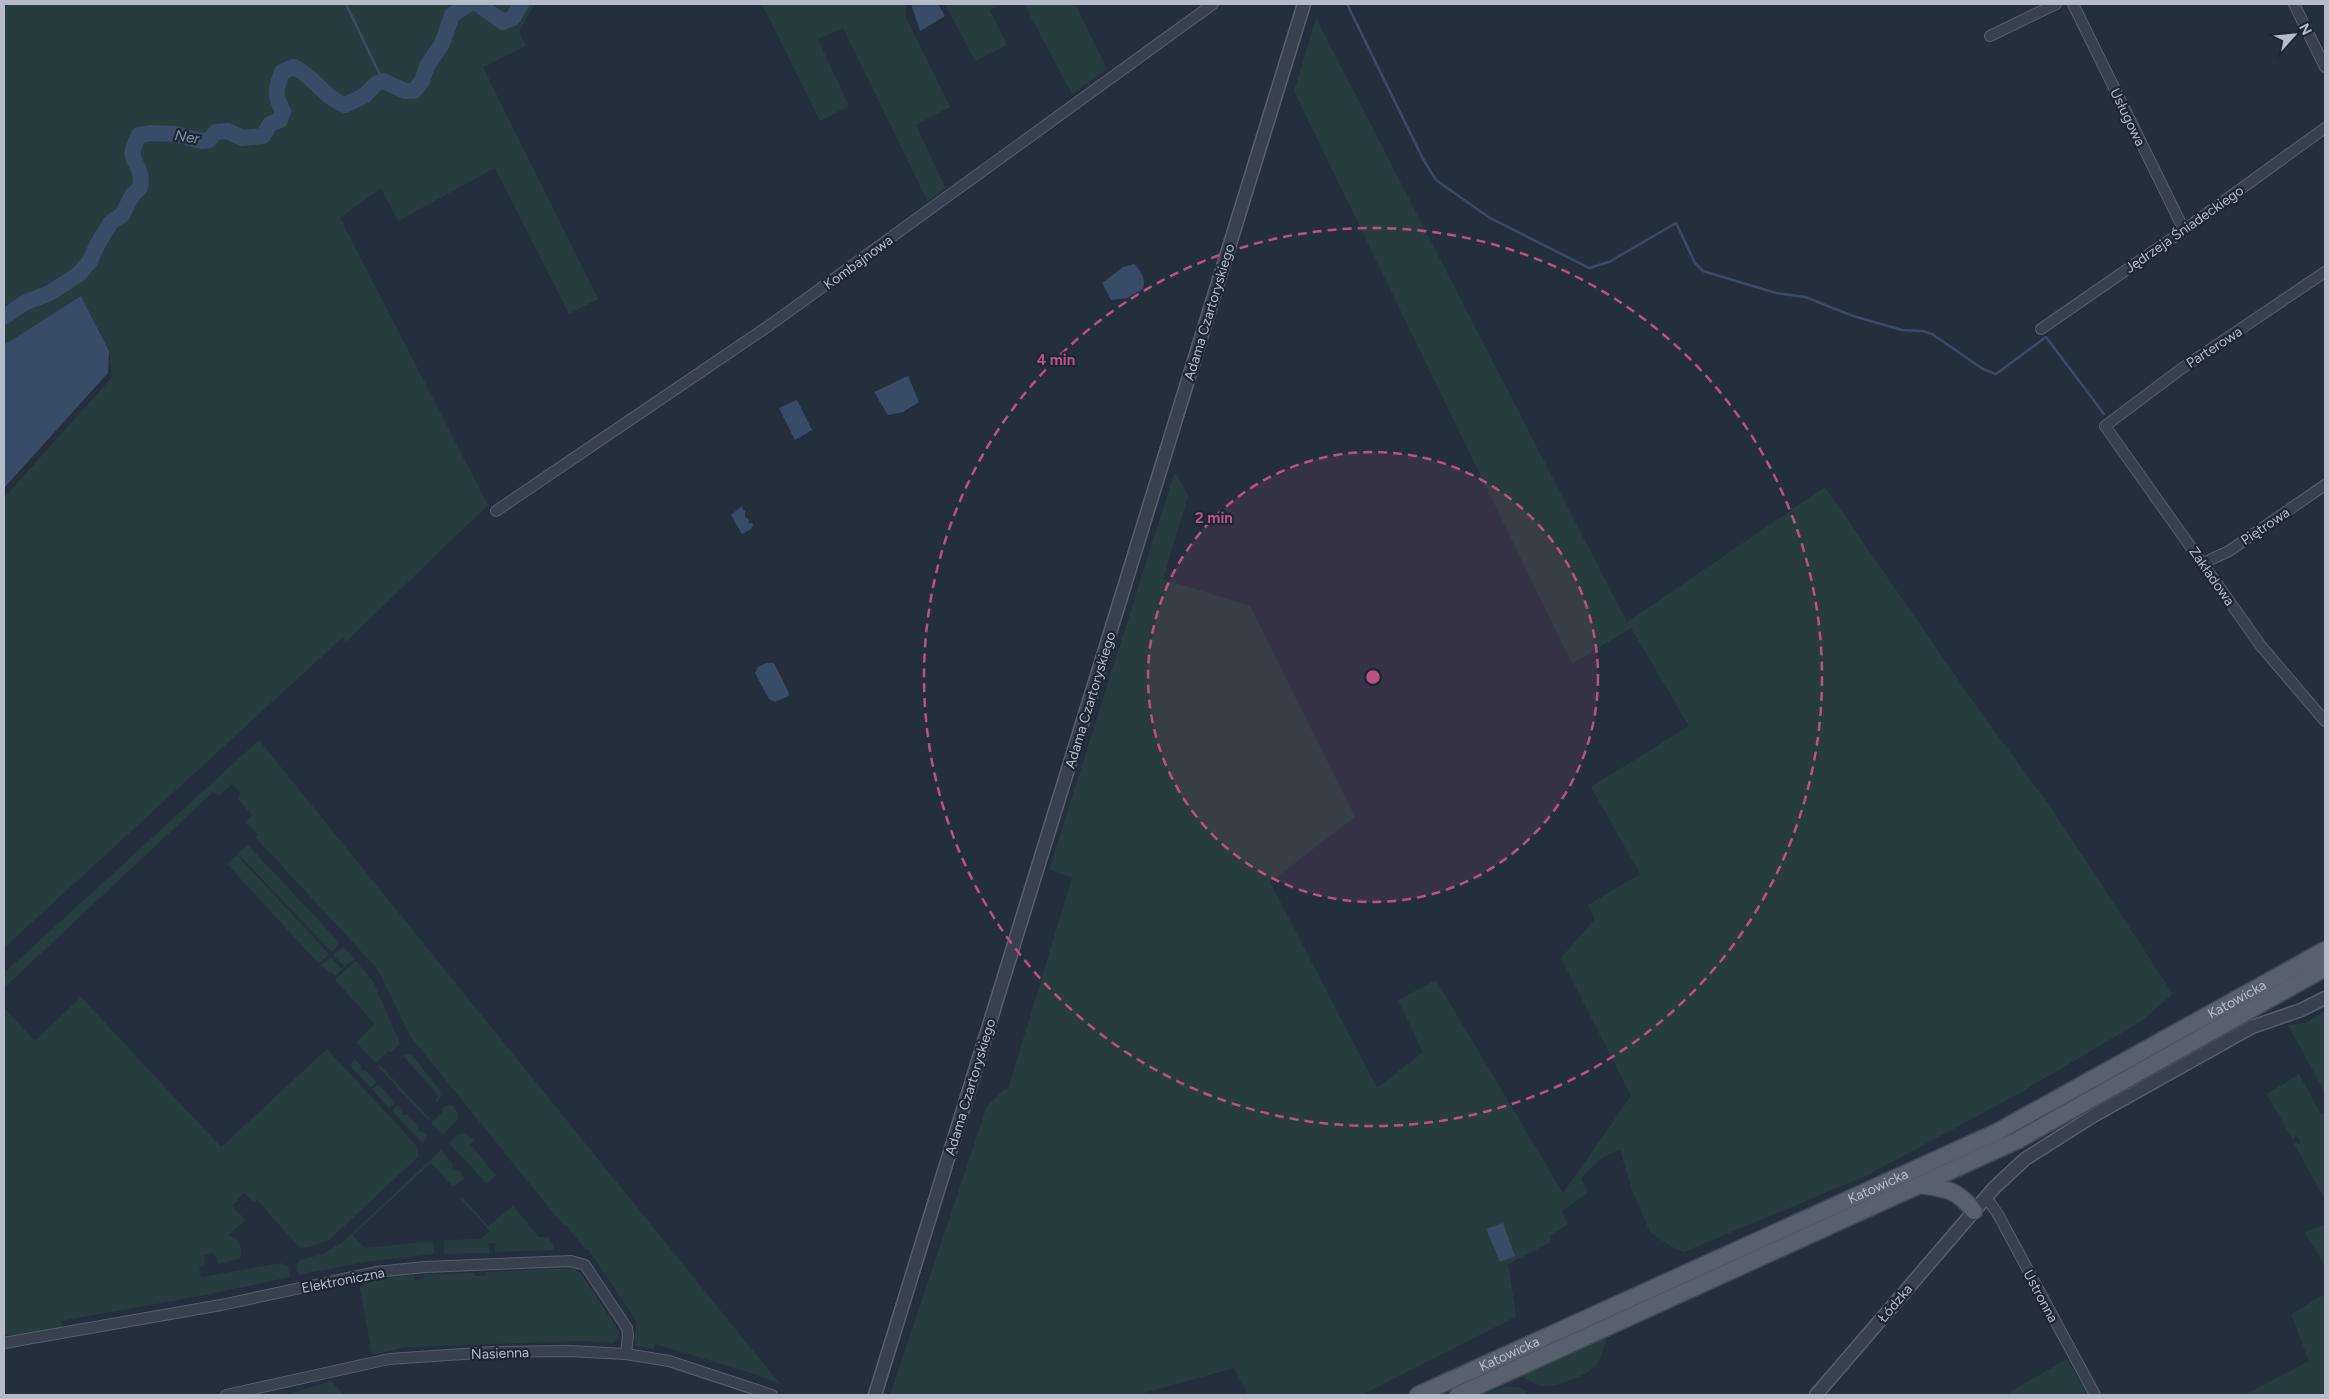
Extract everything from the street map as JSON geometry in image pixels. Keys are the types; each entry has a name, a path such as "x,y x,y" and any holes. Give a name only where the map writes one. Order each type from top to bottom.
{"main road":[{"name":"Katowicka","path":"1418,1395 1996,1132 2325,950"},
{"name":"Katowicka","path":"1458,1395 2018,1140 2325,968"},
{"path":"1920,1185 1953,1191 1980,1205"}],"street":[{"name":"Kombajnowa","path":"496,511 770,325 1213,4"},
{"name":"Adama Czartoryskiego","path":"875,1395 1304,4"},
{"path":"1990,36 2056,4"},
{"name":"Usługowa","path":"2073,4 2184,230"},
{"path":"2294,4 2325,67"},
{"name":"Jędrzeja Śniadeckiego","path":"2041,329 2184,230 2325,128"},
{"name":"Parterowa","path":"2105,426 2181,369 2325,272"},
{"name":"Zakładowa","path":"2105,426 2261,646 2325,722"},
{"name":"Piętrowa","path":"2203,564 2229,551 2325,486"},
{"name":"Łódzka","path":"1816,1395 1980,1205 2012,1170 2025,1159 2093,1116 2252,1027 2301,1010 2325,998"},
{"name":"Ustronna","path":"1980,1205 1992,1204 2095,1395"},
{"name":"Elektroniczna","path":"4,1343 222,1305 376,1272 425,1267 571,1261 585,1265 627,1328 626,1354"},
{"name":"Nasienna","path":"226,1395 389,1359 492,1352 568,1351 626,1354 687,1366 772,1395"}],"green space":[{"path":"4,4 535,4 519,31 526,46 483,67 598,299 569,314 495,168 398,221 381,188 340,218 488,505 346,642 343,637 4,948 4,498 112,377 109,351 81,296 4,345"},
{"path":"762,4 906,4 906,17 950,107 916,125 945,187 928,202 843,28 818,39 849,106 820,121"},
{"path":"945,4 1001,4 990,10 1007,45 975,61"},
{"path":"1024,4 1075,4 1107,69 1072,94"},
{"path":"1316,18 1627,622 1825,487 1984,717 2050,806 2173,994 2140,1022 2018,1094 1868,1175 1684,1252 1670,1246 1650,1232 1632,1190 1620,1150 1603,1157 1581,1178 1588,1193 1562,1211 1568,1225 1550,1235 1551,1242 1508,1264 1515,1317 1362,1395 1248,1395 1234,1368 1137,1395 890,1395 987,1106 1004,1090 1008,1089 1072,878 1051,870 1050,867 1174,474 1178,476 1188,496 1163,579 1250,606 1355,817 1270,882 1377,1088 1423,1052 1398,1000 1436,980 1563,1193 1631,1096 1561,958 1595,919 1588,905 1640,874 1591,787 1689,726 1631,628 1572,664 1294,91"},
{"path":"259,740 780,1384 754,1374 655,1344 654,1349 636,1346 634,1340 637,1322 588,1249 585,1249 566,1225 564,1226 410,1036 379,972 371,962 256,838 258,835 246,822 252,815 237,798 241,793 232,784 219,796 213,792 4,988 4,973"},
{"path":"248,845 340,943 332,952 238,854"},
{"path":"237,855 329,954 319,964 227,864"},
{"path":"343,946 354,959 345,967 333,955"},
{"path":"331,957 342,969 336,976 331,971 329,973 321,965"},
{"path":"356,961 373,981 399,1041 399,1045 390,1053 388,1051 376,1063 356,1042 375,1024 335,980"},
{"path":"81,997 221,1147 327,1049 417,1146 418,1157 329,1240 309,1247 301,1248 297,1245 257,1200 254,1203 244,1193 237,1199 232,1206 246,1220 228,1235 239,1242 241,1256 239,1259 218,1264 214,1253 204,1255 205,1265 199,1268 201,1277 281,1263 288,1267 290,1277 206,1295 61,1321 62,1328 21,1335 4,1335 4,1008 35,1041"},
{"path":"2325,1012 2325,1093 2288,1025 2305,1023"},
{"path":"408,1053 412,1055 439,1089 441,1095 438,1101 435,1101 439,1096 403,1056 397,1061 401,1056"},
{"path":"355,1059 361,1065 361,1070 366,1071 377,1082 371,1088 351,1067"},
{"path":"379,1064 430,1119 428,1120 378,1067"},
{"path":"2299,1074 2321,1114 2325,1112 2325,1200 2293,1142 2300,1144 2300,1139 2296,1135 2293,1141 2267,1094"},
{"path":"378,1084 396,1103 389,1108 372,1089"},
{"path":"398,1105 403,1110 403,1115 408,1115 418,1126 418,1131 423,1132 428,1137 422,1143 392,1111"},
{"path":"446,1105 453,1106 458,1114 457,1120 442,1135 431,1123 443,1111 442,1109"},
{"path":"465,1133 474,1140 470,1144 496,1176 488,1183 449,1143 457,1135"},
{"path":"441,1150 452,1163 453,1170 459,1170 465,1178 453,1187 431,1163 353,1235 365,1248 433,1241 434,1254 365,1262 298,1275 296,1266 300,1260 323,1254 344,1241"},
{"path":"462,1197 488,1226 513,1206 539,1237 548,1237 553,1244 553,1250 495,1252 496,1243 488,1243 490,1253 444,1254 444,1240 481,1239 490,1231 460,1198"},
{"path":"2325,1224 2325,1267 2305,1232"},
{"path":"574,1268 582,1275 619,1331 618,1339 613,1343 585,1341 406,1347 372,1355 360,1287 364,1286 362,1280 414,1275 415,1280 424,1279 424,1274 474,1273 475,1276 486,1276 485,1272"},
{"path":"2325,1294 2325,1395 2244,1395 2309,1361 2291,1314"},
{"path":"1607,1334 1602,1354 1597,1364 1580,1376 1564,1383 1543,1386 1518,1375"},
{"path":"2067,1359 2087,1395 2011,1395 2008,1393"},
{"path":"331,1381 345,1395 285,1395"},
{"path":"1506,1386 1522,1388 1529,1395 1481,1395"}],"water":[{"path":"911,4 938,4 945,16 920,31"},
{"path":"1134,264 1142,275 1143,289 1127,298 1111,300 1102,283 1123,267"},
{"path":"81,296 109,351 108,373 4,488 4,345"},
{"path":"908,376 919,402 903,412 888,415 874,392"},
{"path":"797,400 812,430 795,440 779,408"},
{"path":"742,506 745,511 745,517 749,520 748,523 753,525 751,529 742,534 731,515"},
{"path":"766,663 774,663 789,696 775,702 769,699 755,673 758,667"},
{"path":"1503,1223 1515,1256 1500,1262 1486,1229"}],"waterway":[{"path":"346,4 383,81"},
{"name":"Ner","path":"4,317 26,302 50,293 79,274 90,261 111,222 122,215 133,194 140,188 140,172 133,157 134,145 139,135 151,133 175,134 202,141 209,140 216,132 228,131 242,138 263,136 270,124 280,120 283,111 277,96 278,83 282,72 294,67 331,97 345,105 364,96 376,84 383,81 405,91 414,91 422,81 427,66 442,44 452,15 469,4"},
{"name":"Ner","path":"478,4 503,22 513,18 521,4"},
{"path":"1347,4 1423,159 1436,180 1490,218 1589,268 1609,262 1676,223 1695,263 1703,271 1776,293 1805,297 1853,316 1902,330 1922,331 1932,334 1983,369 1996,374 2046,337 2104,414"}]}
